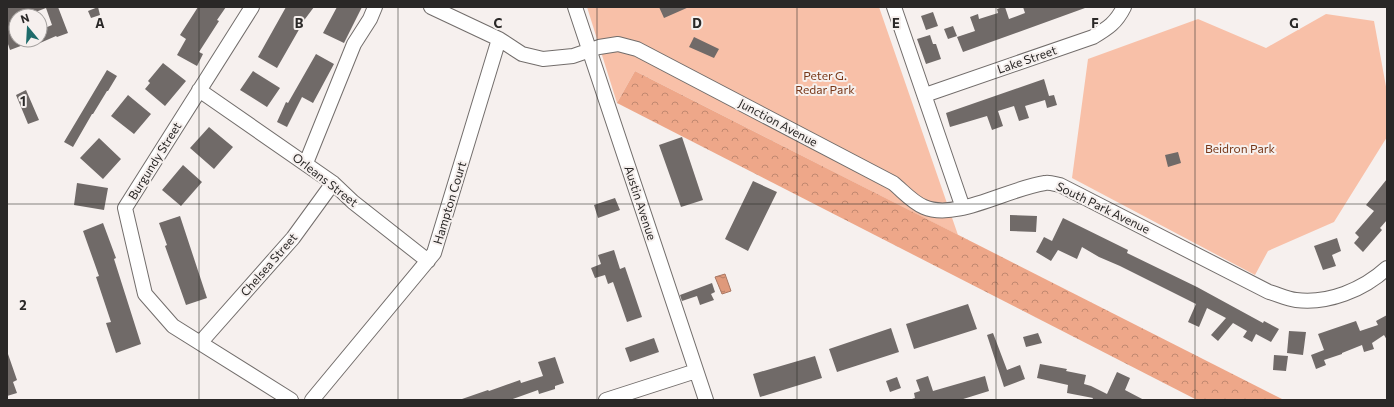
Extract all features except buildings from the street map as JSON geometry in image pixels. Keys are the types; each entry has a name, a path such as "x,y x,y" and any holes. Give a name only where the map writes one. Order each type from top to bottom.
{"street":[{"name":"Burgundy Street","path":"252,7 125,208 145,294 173,326 291,400"},
{"path":"306,163 354,44 370,19 375,7"},
{"name":"Junction Avenue","path":"431,7 500,39 522,54 543,59 573,56 599,47 618,44 637,49 893,183 903,190 910,199 922,207 936,211 948,211 963,208"},
{"name":"Austin Avenue","path":"575,7 706,400"},
{"path":"894,7 963,208"},
{"name":"Lake Street","path":"925,95 1093,37 1111,27 1122,10"},
{"name":"Hampton Court","path":"312,400 434,253 500,39"},
{"name":"Orleans Street","path":"200,90 252,128 306,163 333,183 353,202 428,261"},
{"name":"Chelsea Street","path":"200,343 293,238 333,183"},
{"name":"South Park Avenue","path":"963,208 1017,190 1046,183 1060,185 1269,292 1294,300 1318,301 1339,295 1376,278 1387,268"},
{"path":"606,400 696,370"}],"green space":[{"name":"Peter G. Redar Park","path":"587,7 879,7 958,235 635,71 617,103"},
{"name":"Beidron Park","path":"1326,14 1374,21 1387,92 1387,137 1334,222 1268,251 1255,275 1072,178 1088,59 1198,19 1266,48"},
{"path":"635,71 1284,400 1197,400 617,103"}],"water":[{"path":"725,274 731,291 722,294 715,277"}]}
